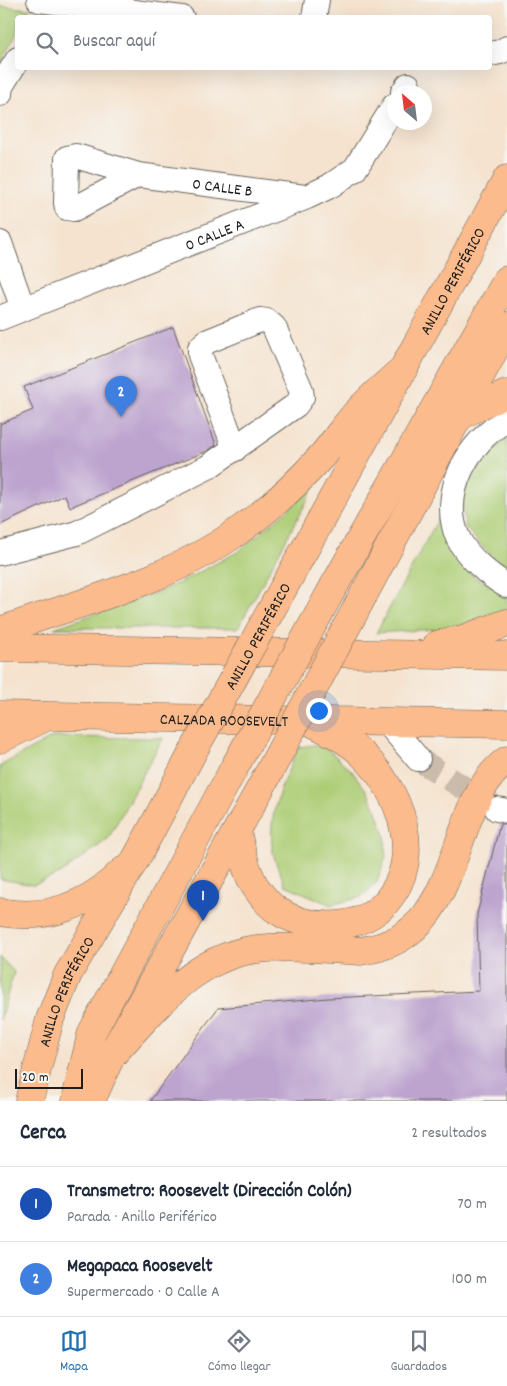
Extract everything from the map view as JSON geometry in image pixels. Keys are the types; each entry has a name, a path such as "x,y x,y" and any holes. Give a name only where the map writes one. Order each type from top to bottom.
{"highway":[{"name":"ANILLO PERIFÉRICO","path":"30,1101 50,1019 68,974 138,855 507,179"},
{"path":"76,1101 92,1032 334,586 507,280"},
{"path":"90,1101 111,1056 237,833 507,326"},
{"path":"0,631 138,583 219,545 255,518 299,479 320,458 360,408 404,367"},
{"path":"458,417 507,394"},
{"path":"367,654 438,645 463,639 507,623"},
{"path":"0,648 507,656"},
{"name":"CALZADA ROOSEVELT","path":"0,716 507,724"},
{"path":"0,738 47,716"},
{"path":"237,833 246,869 255,886 277,910 300,921 330,926 346,924 375,912 387,902 396,887 406,859 406,843 400,812 387,784 362,753 345,740 308,720"},
{"path":"111,1056 176,987 203,966 218,958 250,950 268,948 374,949 389,945 412,931 423,920 438,896 480,791 494,770 507,760"},
{"path":"0,912 22,916 36,915 68,907 106,885 138,855"}],"street":[{"path":"314,15 317,0"},
{"path":"46,5 151,15"},
{"path":"0,94 1,86 15,64"},
{"name":"0 CALLE A","path":"0,318 307,197 330,186 355,169 387,117"},
{"name":"0 CALLE B","path":"138,175 307,197"},
{"path":"0,243 23,309"},
{"path":"0,553 77,533 208,467 235,449 296,405 302,397 301,390 274,327 268,321 260,320 206,342 200,348 200,355 235,449"},
{"path":"507,420 498,425 476,446 461,470 452,497 452,516 459,538 478,564 507,586"},
{"path":"386,721 418,759"}],"green space":[{"path":"0,6 30,9 27,15 15,15 15,37 0,66"},
{"path":"507,439 507,567 488,553 465,527 462,497 476,471 498,446"},
{"path":"314,488 238,628 54,628 179,583 239,551"},
{"path":"444,508 447,541 471,575 502,592 507,592 507,612 467,627 376,633"},
{"path":"53,737 163,738 108,839 60,874 33,885 0,879 0,766"},
{"path":"322,744 351,770 367,791 377,811 385,835 386,857 377,882 361,897 331,905 285,885 274,856 271,838 274,811 278,798 299,747"},
{"path":"0,957 14,972 0,1020"}],"building":[{"path":"173,327 216,445 207,451 70,507 65,495 0,525 0,424 33,410 24,387"},
{"path":"500,824 507,824 507,1101 150,1101 218,1008 328,998 479,991 477,914"}],"tunnel":[{"path":"418,759 493,806"}],"place":[{"name":"Megapaca Roosevelt","path":"121,417"},
{"name":"Transmetro: Roosevelt (Dirección Colón)","path":"203,921"}]}
